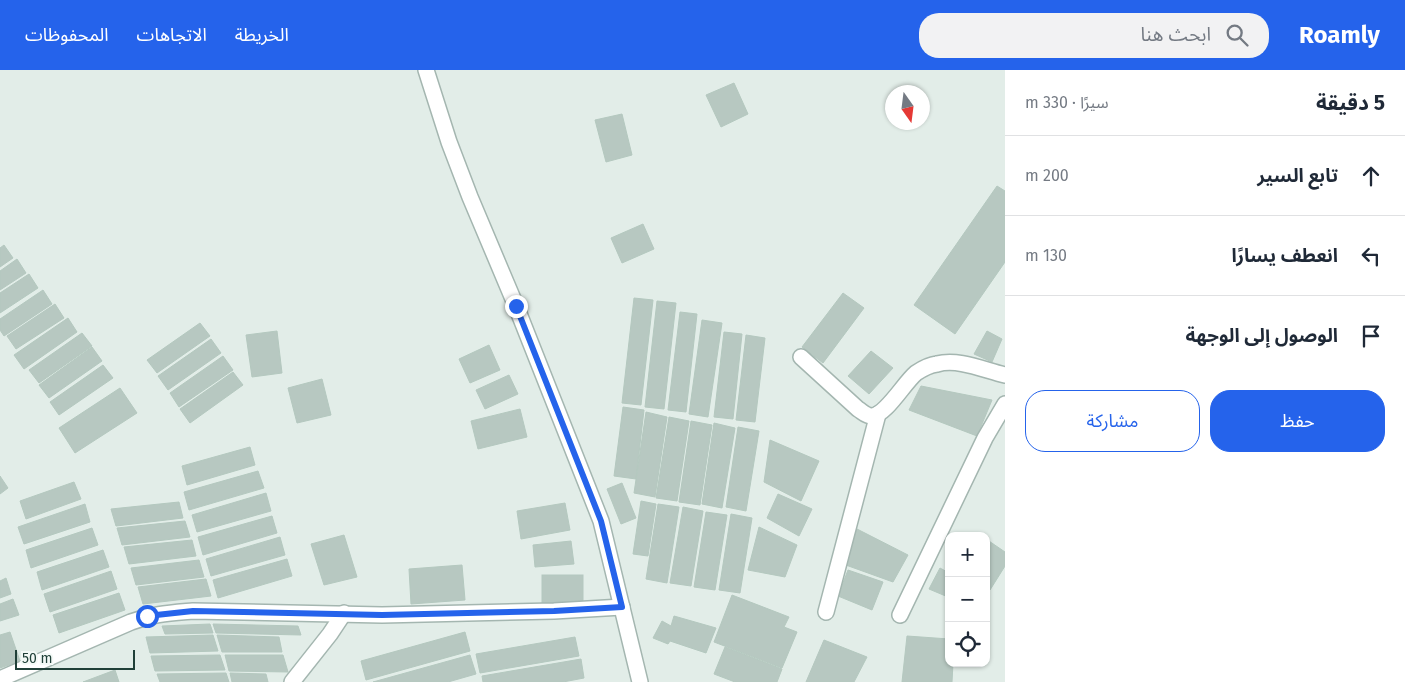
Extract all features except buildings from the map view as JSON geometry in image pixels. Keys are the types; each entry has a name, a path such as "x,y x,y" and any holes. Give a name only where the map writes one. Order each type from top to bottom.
{"street":[{"path":"426,70 466,188 523,324 601,521 640,682"},
{"path":"801,357 866,414 878,414"},
{"path":"826,612 878,414 916,374 927,367 939,363 965,365 1005,375"},
{"path":"900,615 986,438 1005,404"},
{"path":"0,679 147,616 193,611 431,614 622,607"},
{"path":"292,682 344,613"}],"route":[{"path":"147,616 193,611 382,615 554,611 622,607 601,521 516,306"}]}
